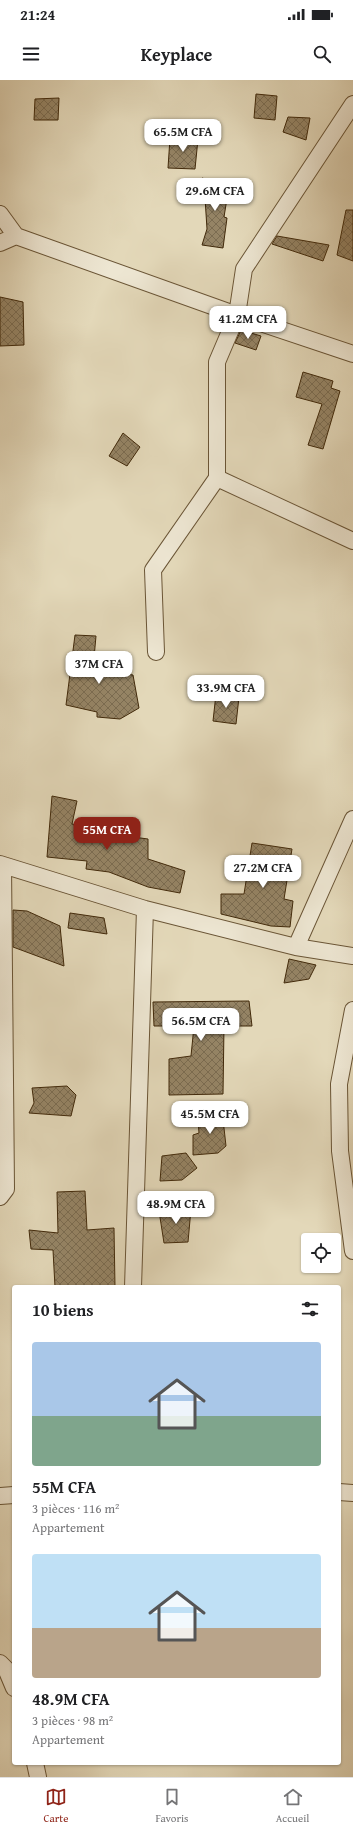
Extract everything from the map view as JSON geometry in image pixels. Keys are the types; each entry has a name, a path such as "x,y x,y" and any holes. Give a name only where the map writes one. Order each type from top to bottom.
{"street":[{"path":"156,652 153,570 217,478 217,362 237,315 244,269 353,104"},
{"path":"0,214 16,236 237,315 353,354"},
{"path":"0,243 16,236"},
{"path":"217,478 353,541"},
{"path":"296,947 353,819"},
{"path":"0,1197 6,1189 2,865 145,909 296,947 353,956"},
{"path":"133,1285 145,909"},
{"path":"353,1010 339,1084 340,1151 353,1251"},
{"path":"341,1492 353,1493"},
{"path":"0,1496 12,1495"},
{"path":"0,1662 6,1669 12,1683"},
{"path":"35,1765 38,1777"}],"building":[{"path":"256,94 277,96 275,120 254,118"},
{"path":"59,98 58,120 34,120 35,99"},
{"path":"288,117 310,118 306,140 283,132"},
{"path":"170,138 198,139 195,169 168,168"},
{"path":"202,178 229,186 224,217 227,218 223,248 202,245 207,229 205,198 202,198"},
{"path":"346,210 353,210 353,261 337,255"},
{"path":"277,236 329,245 323,261 272,244"},
{"path":"0,297 23,302 24,345 0,346"},
{"path":"241,330 261,336 256,350 235,343"},
{"path":"303,372 333,381 331,388 340,391 323,449 308,445 322,404 296,397"},
{"path":"123,433 140,447 127,466 109,456"},
{"path":"75,635 96,636 93,669 133,675 139,708 120,719 97,717 97,712 66,705"},
{"path":"216,694 239,697 236,724 213,721"},
{"path":"52,796 77,801 72,824 103,830 103,833 148,839 148,859 185,871 180,893 148,887 109,872 86,869 87,861 47,857"},
{"path":"252,843 292,849 284,899 293,901 290,927 271,926 221,914 221,894 244,894"},
{"path":"13,910 27,911 60,926 64,966 13,947"},
{"path":"70,913 104,918 107,934 68,928"},
{"path":"289,959 316,965 309,979 284,983"},
{"path":"249,1001 252,1026 224,1026 223,1094 169,1095 169,1059 191,1056 194,1026 154,1026 153,1002"},
{"path":"67,1086 76,1095 71,1116 29,1113 34,1103 32,1088"},
{"path":"222,1110 226,1146 218,1153 193,1155 193,1135 199,1133 198,1120"},
{"path":"186,1153 197,1168 182,1180 160,1181 162,1156"},
{"path":"85,1191 87,1230 114,1228 115,1285 55,1285 53,1250 31,1249 29,1230 58,1233 57,1192"},
{"path":"191,1209 188,1242 164,1243 159,1211"}]}
